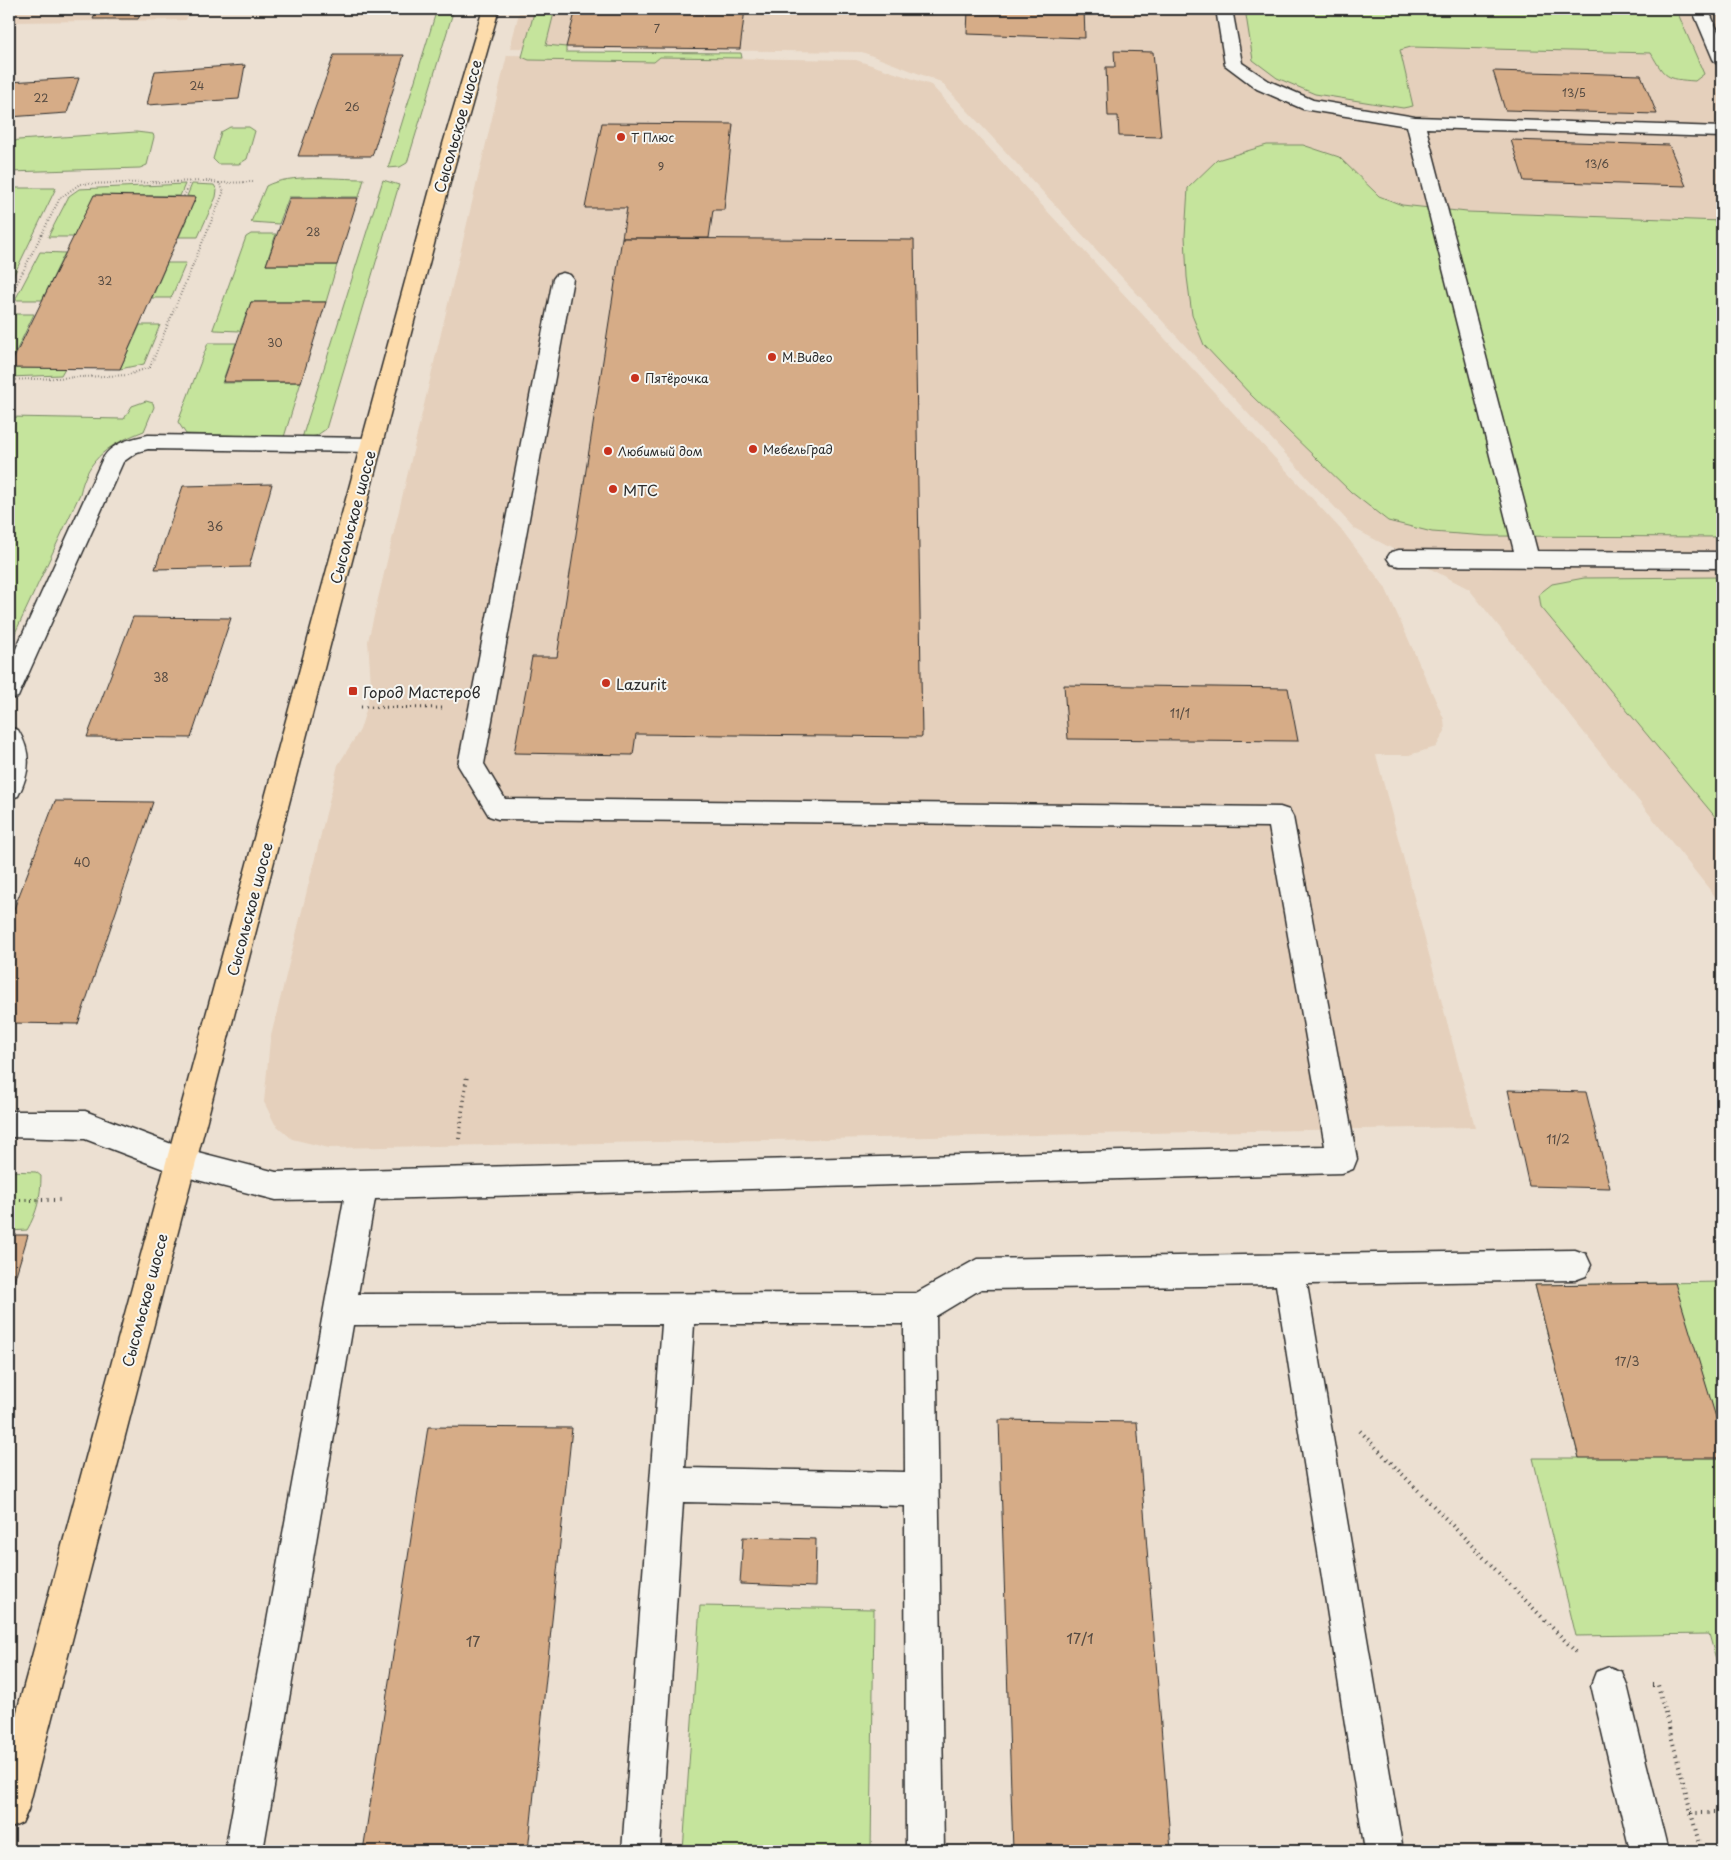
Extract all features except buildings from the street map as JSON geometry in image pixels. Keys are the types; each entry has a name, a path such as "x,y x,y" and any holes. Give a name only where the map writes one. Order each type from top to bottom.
{"main road":[{"name":"Сысольское шоссе","path":"9,1810 447,162 491,9"}],"street":[{"path":"1224,9 1234,65 1263,85 1309,104 1415,122 1722,132"},
{"path":"1700,9 1722,59"},
{"path":"1415,122 1527,558"},
{"path":"9,1124 85,1125 182,1162 276,1186 362,1186 952,1168 1342,1159 1280,817 498,809 471,765 563,279"},
{"path":"9,690 114,458 130,447 148,442 372,445"},
{"path":"1399,558 1722,560"},
{"path":"9,737 14,743 18,764 9,789"},
{"path":"244,1851 362,1186"},
{"path":"340,1310 920,1308 977,1274 1575,1265"},
{"path":"1289,1269 1384,1851"},
{"path":"920,1308 925,1851"},
{"path":"641,1851 679,1310"},
{"path":"668,1485 923,1488"},
{"path":"1609,1685 1649,1851"}],"path":[{"path":"184,196 190,182"},
{"path":"9,299 60,198 73,187 80,184 253,182"},
{"path":"9,380 128,375 150,367 224,191 218,183"},
{"path":"361,708 434,708"},
{"path":"459,1139 467,1075"},
{"path":"9,1200 60,1200"},
{"path":"1355,1426 1609,1685 1658,1685 1701,1851"},
{"path":"1691,1813 1722,1813"}],"shaded area":[{"path":"9,9 191,9 186,20 9,22"},
{"path":"520,9 1722,9 1722,905 1469,589 1355,529 941,82 862,52 510,48"},
{"path":"507,55 856,60 931,85 1344,533 1385,587 1444,719 1445,731 1436,747 1409,755 1376,755 1475,1127 329,1148 292,1139 275,1124 264,1102 270,1040 338,765 360,730 367,707 371,684 368,641"}],"green space":[{"path":"437,9 454,9 407,163 400,167 388,168"},
{"path":"535,9 555,9 546,45 566,47 566,52 741,53 742,58 660,57 654,62 529,60 522,57"},
{"path":"1245,9 1676,9 1704,74 1695,81 1672,78 1663,72 1651,53 1411,47 1400,50 1413,106 1403,108 1315,94 1277,78 1253,60"},
{"path":"230,127 249,127 255,131 247,159 239,164 218,164 213,159 221,132"},
{"path":"136,132 153,134 154,137 147,165 140,168 9,172 9,144 18,140"},
{"path":"1267,145 1303,145 1339,157 1379,196 1402,205 1467,212 1722,221 1722,537 1487,536 1432,532 1388,521 1351,492 1252,396 1204,345 1192,315 1187,277 1185,236 1188,188 1217,160"},
{"path":"300,178 364,179 359,197 289,197 279,224 251,222 266,186 276,182"},
{"path":"383,180 399,185 326,429 316,436 302,438"},
{"path":"185,184 180,196 95,195 74,237 48,237 69,196 79,189"},
{"path":"192,184 214,185 217,190 216,197 198,237 179,237 196,197 187,196"},
{"path":"9,188 56,188 9,285"},
{"path":"251,234 276,234 266,265 337,265 326,302 251,302 240,331 215,330 213,329 246,237"},
{"path":"40,252 65,253 42,300 15,300"},
{"path":"167,263 186,263 171,298 152,298"},
{"path":"9,314 34,314 9,366"},
{"path":"140,325 160,325 144,364 120,369"},
{"path":"208,343 236,343 222,383 301,382 284,437 186,434 178,422"},
{"path":"9,368 65,368 61,375 9,377"},
{"path":"146,401 153,403 154,407 144,431 111,447 95,461 89,470 80,494 9,646 9,417 124,419 132,406"},
{"path":"1722,577 1722,825 1541,607 1539,594 1552,584 1584,578"},
{"path":"9,1171 36,1172 41,1176 38,1204 27,1230 9,1231"},
{"path":"1722,1282 1722,1681 1709,1634 1576,1636 1533,1458 1579,1458 1535,1285"},
{"path":"700,1606 874,1609 871,1851 683,1851"}],"place":[{"name":"Т Плюс","path":"621,137"},
{"name":"М.Видео","path":"772,357"},
{"name":"Пятёрочка","path":"635,378"},
{"name":"МебельГрад","path":"753,449"},
{"name":"Любимый дом","path":"608,451"},
{"name":"МТС","path":"613,489"},
{"name":"Lazurit","path":"606,683"},
{"name":"Город Мастеров","path":"353,691"}]}
